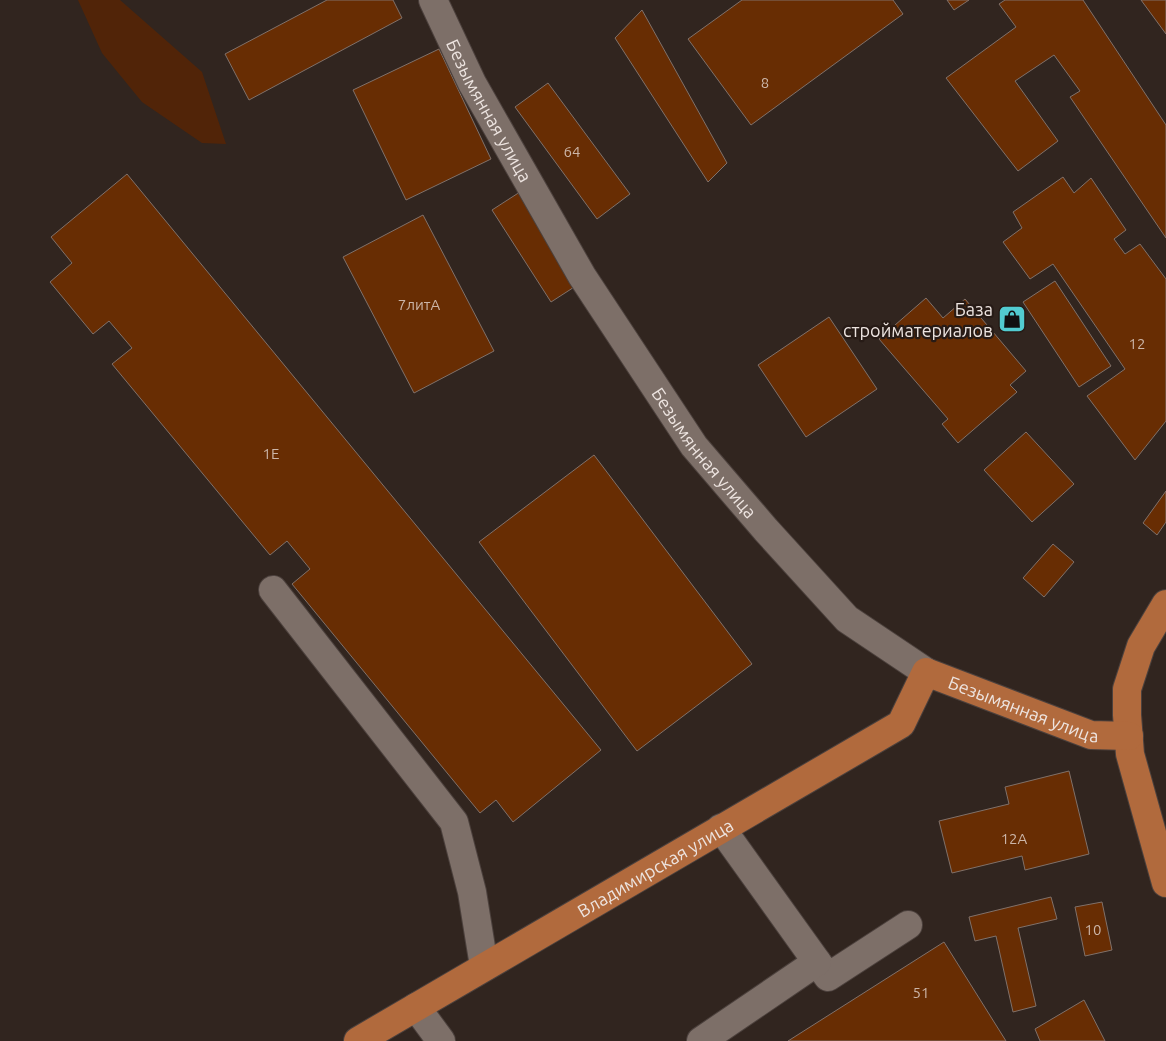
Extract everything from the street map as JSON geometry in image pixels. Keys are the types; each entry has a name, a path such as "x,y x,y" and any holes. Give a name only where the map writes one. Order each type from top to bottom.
{"main road":[{"path":"1166,604 1142,646 1127,689 1130,754 1161,849 1166,883"},
{"name":"Безымянная улица","path":"926,672 1091,735 1129,736"},
{"name":"Владимирская улица","path":"358,1041 901,724 926,672"}],"street":[{"name":"Безымянная улица","path":"433,0 472,84 582,276 694,446 766,530 847,619 926,672"},
{"path":"273,590 454,822 472,892 484,966"},
{"path":"721,828 828,977 908,925"},
{"path":"702,1041 817,962"},
{"path":"416,1006 441,1041"}],"shaded area":[{"path":"78,0 120,0 202,72 226,144 202,143 142,102 102,53"}],"building":[{"path":"327,0 393,0 402,18 249,100 225,54"},
{"path":"742,0 893,0 903,14 751,125 688,39"},
{"path":"947,0 969,0 954,10"},
{"path":"1005,0 1083,0 1166,125 1166,238 1070,97 1080,91 1054,55 1015,81 1058,141 1018,171 946,78 1016,27 999,4"},
{"path":"1141,0 1166,0 1166,34"},
{"path":"642,10 727,163 708,182 615,38"},
{"path":"439,49 491,159 406,200 353,90"},
{"path":"548,83 630,194 597,219 515,107"},
{"path":"127,174 601,750 513,822 496,800 480,813 292,584 310,569 287,541 270,555 112,364 132,348 109,321 93,334 50,282 72,263 51,237"},
{"path":"1063,177 1074,193 1091,178 1126,230 1114,239 1125,254 1140,244 1166,279 1166,421 1135,460 1087,396 1125,369 1053,264 1030,279 1003,242 1022,228 1013,212"},
{"path":"523,190 582,282 551,302 492,210"},
{"path":"423,215 494,351 414,393 343,257"},
{"path":"1055,281 1111,366 1079,387 1023,302"},
{"path":"926,298 943,318 965,299 1026,371 1010,385 1017,392 958,443 942,424 948,419 879,339"},
{"path":"829,317 877,389 806,437 758,365"},
{"path":"1026,432 1074,484 1032,522 984,470"},
{"path":"594,455 752,664 637,751 479,542"},
{"path":"1166,491 1166,522 1157,535 1143,523"},
{"path":"1053,544 1074,562 1044,597 1023,578"},
{"path":"1069,771 1089,854 1025,870 1022,856 952,873 939,821 1009,804 1005,787"},
{"path":"1051,897 1057,919 1018,928 1036,1006 1013,1012 996,936 975,941 969,917"},
{"path":"1102,902 1112,950 1085,956 1075,907"},
{"path":"944,942 1006,1041 788,1041"},
{"path":"1084,1000 1105,1041 1040,1041 1035,1029"}],"place":[{"name":"База стройматериалов","path":"1012,319"}]}
